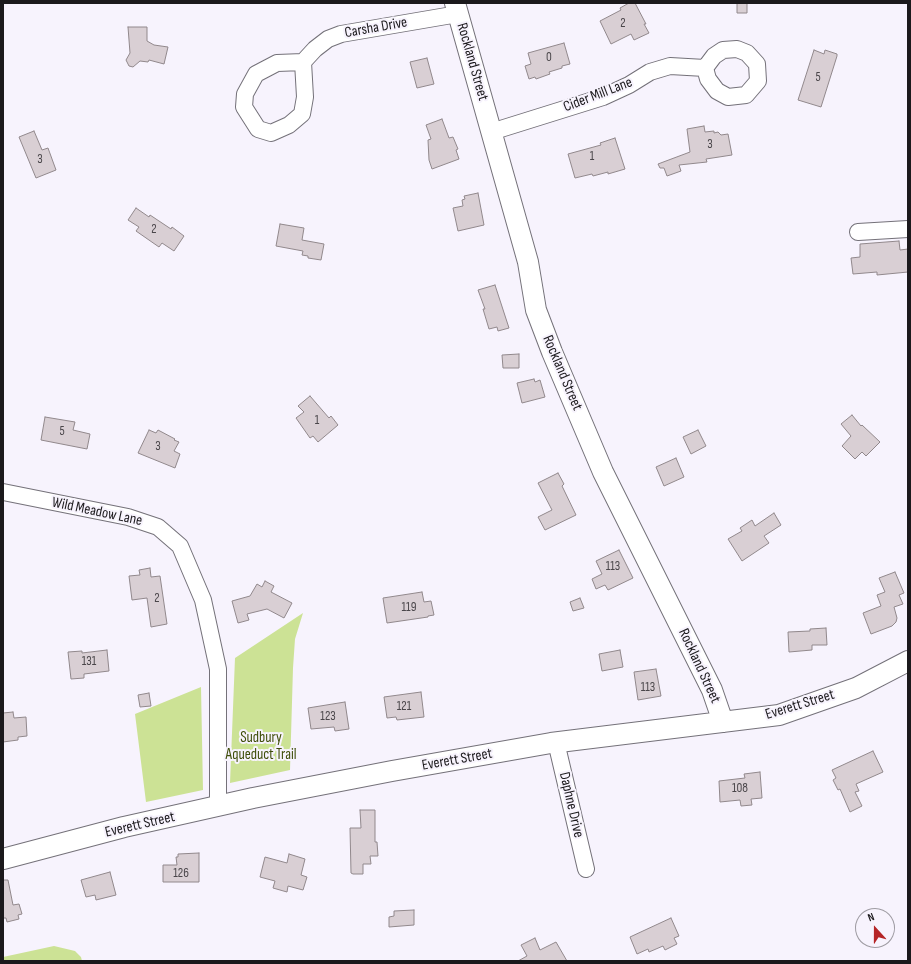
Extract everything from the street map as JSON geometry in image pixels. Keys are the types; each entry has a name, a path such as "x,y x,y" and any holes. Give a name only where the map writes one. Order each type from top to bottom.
{"street":[{"name":"Carsha Drive","path":"302,62 328,39 341,34 400,24 457,8"},
{"name":"Rockland Street","path":"457,8 528,262 536,310 552,352 603,472 712,690 723,722"},
{"path":"302,62 305,97 302,114 289,125 271,133 258,129 244,107 245,94 256,74 276,64 302,62"},
{"name":"Cider Mill Lane","path":"491,132 603,97 629,85 650,72 670,66 705,68"},
{"path":"858,232 908,229"},
{"name":"Wild Meadow Lane","path":"3,492 128,516 158,527 180,546 203,600 218,668 218,807"},
{"name":"Everett Street","path":"3,859 124,827 323,784 556,742 779,715 856,688 908,661"},
{"name":"Daphne Drive","path":"556,742 586,869"}],"green space":[{"name":"Sudbury Aqueduct Trail","path":"303,613 295,639 290,770 230,783 235,658"},
{"name":"Sudbury Aqueduct Trail","path":"201,687 203,790 146,802 135,714"},
{"path":"54,946 75,951 81,957 82,961 3,961 3,957"}],"building":[{"path":"629,3 635,3 649,33 634,40 631,34 611,44 600,21 621,10 620,8"},
{"path":"737,3 747,3 747,13 737,13"},
{"path":"128,27 147,27 147,41 154,45 168,47 164,64 149,60 148,62 140,61 133,67 129,66 126,60 130,53"},
{"path":"564,43 570,64 549,72 550,74 536,79 535,77 529,79 525,66 531,64 528,53"},
{"path":"814,50 824,54 825,50 837,54 821,107 798,100"},
{"path":"427,58 434,84 417,88 410,62"},
{"path":"442,119 449,138 453,137 458,149 456,150 459,159 432,169 429,160 428,140 431,139 426,125"},
{"path":"704,126 705,132 714,131 714,133 718,132 721,135 728,134 732,155 706,159 707,162 679,165 681,171 667,176 664,168 660,168 658,164 690,152 687,129"},
{"path":"34,131 42,150 48,148 56,170 36,178 19,137"},
{"path":"615,138 625,169 608,174 608,172 593,176 592,174 575,178 568,154 601,145 600,143"},
{"path":"478,193 484,225 458,231 453,208 463,206 462,200 465,199 464,196"},
{"path":"136,208 149,217 150,215 171,229 172,227 184,236 174,251 162,243 159,247 136,231 139,227 128,220"},
{"path":"280,224 304,228 302,240 324,244 321,260 308,258 308,256 302,255 303,251 276,246"},
{"path":"899,241 900,250 908,249 908,272 877,275 877,272 853,274 851,258 860,257 860,244"},
{"path":"495,285 509,328 498,331 497,327 489,329 483,309 485,309 478,290"},
{"path":"519,354 519,368 503,368 502,355"},
{"path":"534,379 535,382 540,380 545,397 522,403 517,383"},
{"path":"310,396 329,418 331,416 338,425 318,442 313,436 310,438 296,418 304,412 298,406"},
{"path":"852,415 861,426 862,425 880,442 866,456 862,452 855,459 842,446 851,436 841,424"},
{"path":"45,417 75,422 73,430 90,434 87,449 41,440"},
{"path":"149,430 156,433 158,430 179,442 174,451 180,454 175,468 138,453"},
{"path":"698,430 706,446 691,454 683,437"},
{"path":"676,458 684,477 664,486 656,467"},
{"path":"558,473 564,484 562,486 576,515 545,530 538,517 552,510 538,483"},
{"path":"774,513 781,525 764,536 769,543 742,561 728,539 742,531 740,528 752,520 755,526"},
{"path":"619,550 633,578 608,590 605,585 596,589 592,579 602,574 596,561"},
{"path":"150,568 151,577 160,576 167,624 151,627 147,598 132,600 129,576 140,575 139,570"},
{"path":"895,572 904,593 899,595 903,604 894,607 897,618 896,622 892,626 871,634 863,613 881,606 877,595 885,592 879,578"},
{"path":"265,581 274,586 271,592 292,603 284,618 267,609 247,614 249,620 238,623 232,601 250,596 257,584 262,587"},
{"path":"422,592 424,602 431,601 434,615 387,623 383,598"},
{"path":"580,598 584,608 573,611 570,602"},
{"path":"826,628 827,645 812,645 812,650 789,652 788,632 810,631 810,629"},
{"path":"107,650 109,671 84,674 84,678 71,679 68,652 82,651 82,653"},
{"path":"620,650 623,667 602,671 599,654"},
{"path":"656,669 661,696 638,700 634,672"},
{"path":"421,692 424,717 397,720 396,717 387,718 384,697"},
{"path":"149,693 151,706 140,707 138,695"},
{"path":"345,702 349,729 335,731 334,727 311,729 308,708"},
{"path":"13,712 14,718 26,717 27,736 18,737 18,740 3,742 3,713"},
{"path":"873,751 883,772 856,784 859,791 855,792 862,806 850,812 840,789 838,790 833,780 836,778 832,770"},
{"path":"760,772 762,798 751,799 752,805 741,806 740,800 720,802 719,781 745,778 744,774"},
{"path":"360,810 375,810 375,842 377,842 378,856 370,856 371,864 363,864 363,874 353,874 351,873 350,828 361,828"},
{"path":"199,853 199,882 163,882 163,865 177,865 176,857 178,857 178,854"},
{"path":"289,854 305,859 301,875 307,877 303,890 288,886 287,892 273,888 275,881 260,877 265,857 287,863"},
{"path":"110,872 116,895 96,900 95,895 86,897 81,880"},
{"path":"3,880 8,880 13,905 19,904 22,914 18,915 19,919 7,922 6,918 3,918"},
{"path":"414,910 414,925 389,927 389,917 394,916 394,911"},
{"path":"671,918 679,936 674,938 677,944 665,950 663,946 649,952 648,949 637,954 630,937"},
{"path":"535,938 540,950 556,942 567,961 518,961 527,956 521,945"}]}
